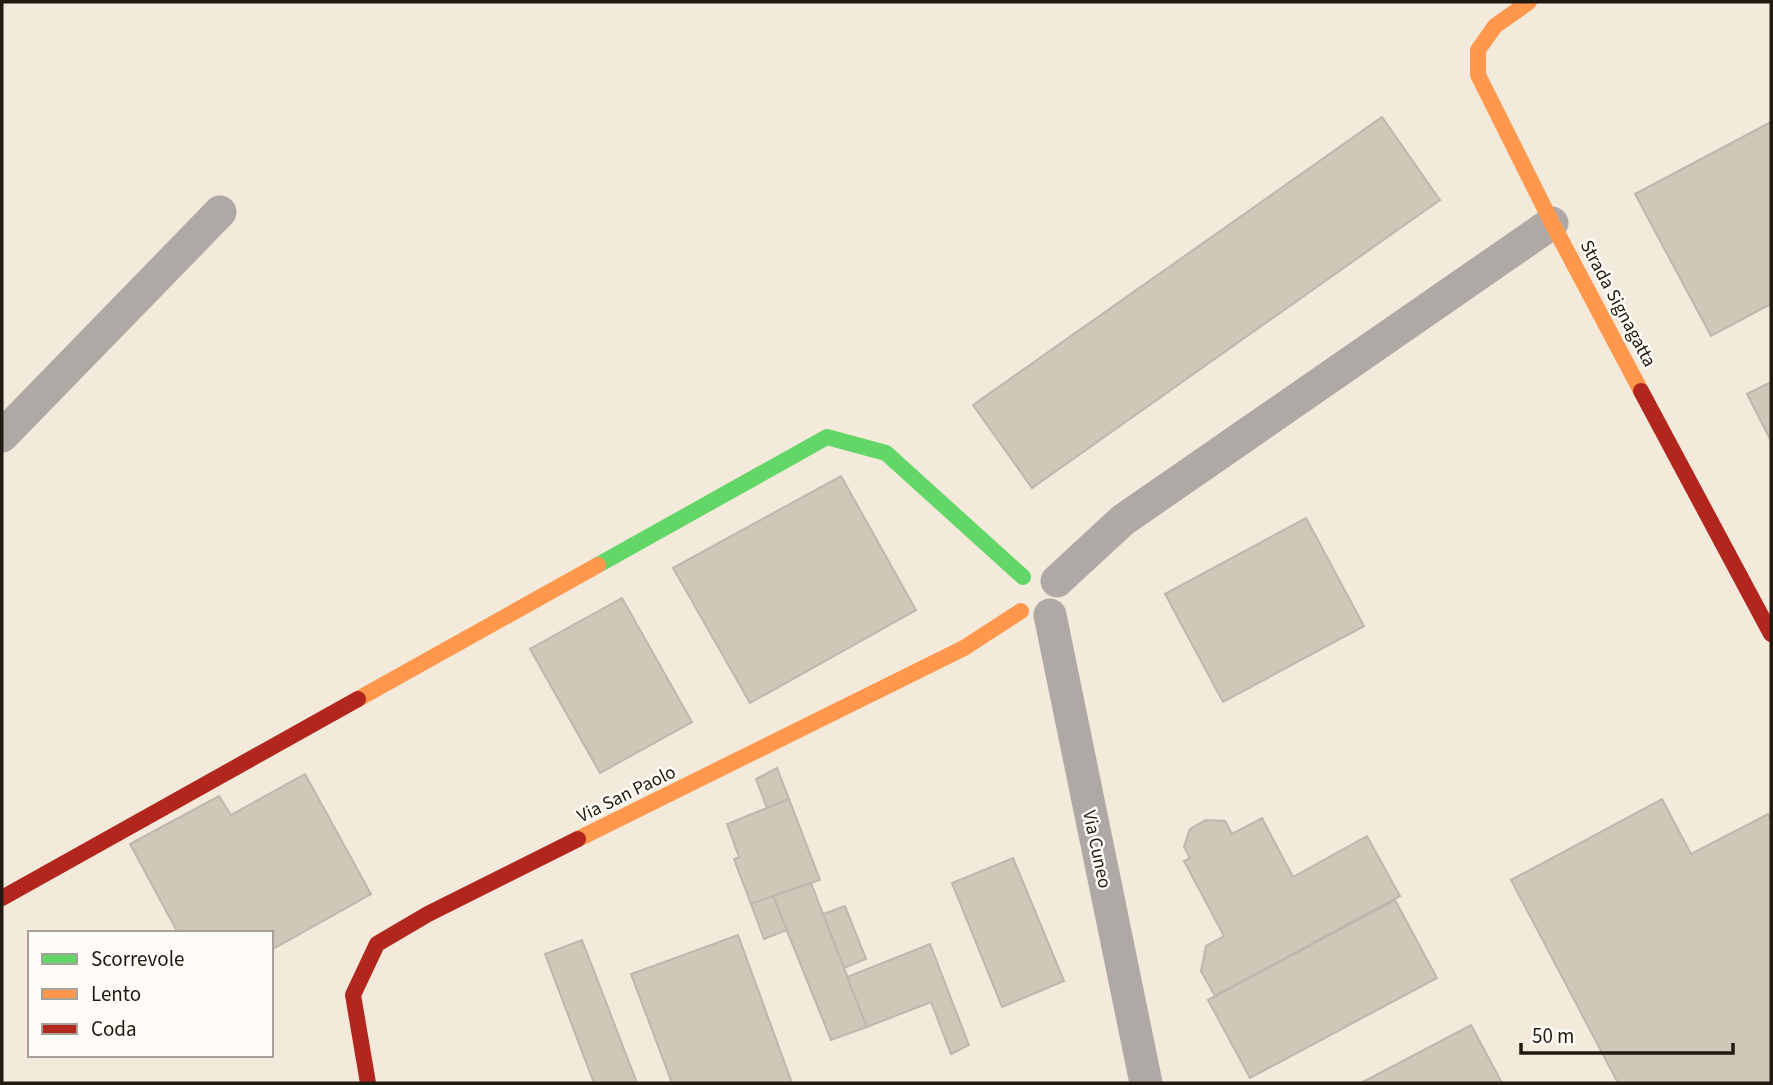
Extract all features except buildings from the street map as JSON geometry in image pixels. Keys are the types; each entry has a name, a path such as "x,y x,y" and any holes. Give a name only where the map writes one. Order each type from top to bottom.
{"street":[{"name":"Strada Signagatta","path":"1529,2 1495,26 1478,50 1478,75 1552,223 1771,634"},
{"path":"2,436 220,212"},
{"path":"1057,582 1123,520 1552,223"},
{"path":"2,898 827,437 886,453 1023,577"},
{"path":"1029,573 1051,576 1057,582 1061,596 1055,610 1035,613 1015,598 1015,590 1029,573"},
{"name":"Via Cuneo","path":"1035,613 1145,1083"},
{"name":"Via San Paolo","path":"368,1083 353,995 377,944 428,914 1035,613"}],"traffic: fast":[{"path":"598,565 827,437 886,453 1023,577"}],"traffic: slow":[{"path":"1529,2 1495,26 1478,50 1478,75 1641,391"},
{"path":"358,699 598,565"},
{"path":"578,839 964,648 1021,611"}],"traffic: jam":[{"path":"1641,391 1771,634"},
{"path":"2,898 358,699"},
{"path":"368,1083 353,995 377,944 428,914 578,839"}]}
